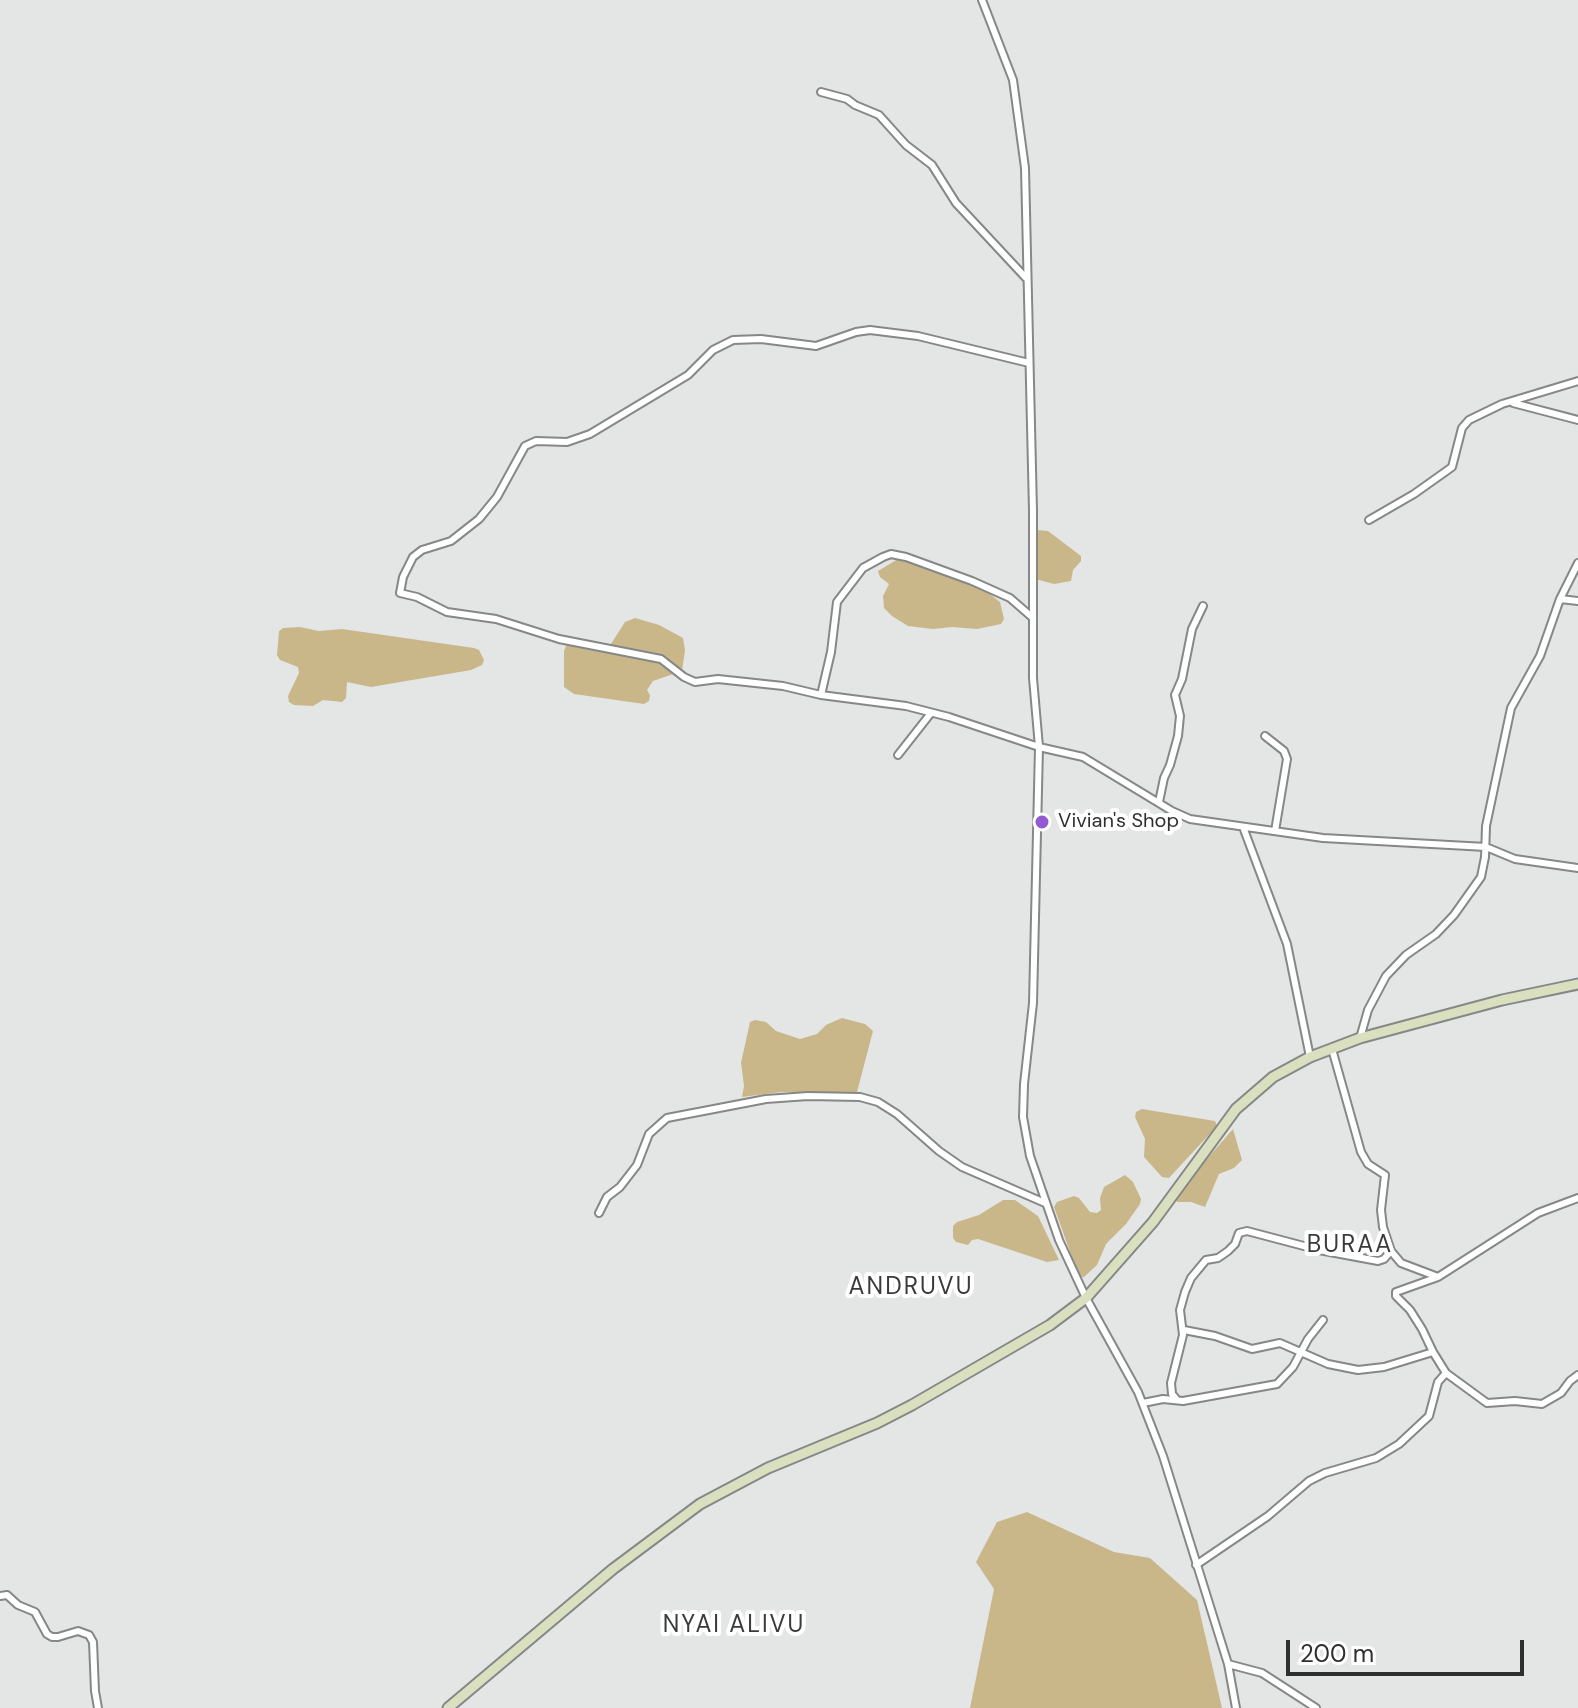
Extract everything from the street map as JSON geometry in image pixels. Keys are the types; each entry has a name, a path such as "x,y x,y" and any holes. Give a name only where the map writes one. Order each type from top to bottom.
{"street":[{"path":"982,0 1017,97 1025,168 1034,707 1039,747 1033,1003 1022,1102 1030,1156 1059,1240 1086,1298 1143,1403 1168,1471 1228,1664 1236,1708"},
{"path":"821,92 843,97 879,115 906,145 932,165 956,203 1026,278"},
{"path":"1029,363 918,336 870,330 816,346 761,339 733,340 713,350 688,375 590,434 567,442 536,441 525,446 497,497 479,519 451,541 422,550 413,557 403,577 400,593 417,597 447,612 490,618 559,639 656,658 695,682 732,681 783,686 931,713 1094,762 1190,819 1323,838 1486,847 1515,859 1578,868"},
{"path":"1369,520 1452,467 1464,424 1496,406 1578,381"},
{"path":"1513,403 1578,420"},
{"path":"821,695 831,652 837,602 863,568 891,554 995,590 1010,598 1033,618"},
{"path":"1360,1038 1362,1025 1386,976 1397,963 1436,934 1476,885 1483,868 1486,826 1508,718 1540,656 1560,599 1578,563"},
{"path":"1560,599 1578,601"},
{"path":"1159,802 1178,736 1180,716 1175,695 1182,679 1192,629 1203,606"},
{"path":"898,755 931,713"},
{"path":"1265,736 1284,751 1287,759 1275,831"},
{"path":"1243,827 1287,944 1310,1057"},
{"path":"448,1708 613,1569 700,1504 768,1468 841,1439 912,1405 1050,1325 1086,1298 1153,1222 1236,1109 1273,1077 1310,1057 1360,1038 1502,1000 1578,984"},
{"path":"1332,1049 1361,1152 1368,1164 1385,1175 1382,1219 1386,1241 1401,1263 1438,1277"},
{"path":"599,1213 607,1197 620,1187 637,1165 649,1134 667,1118 766,1099 808,1096 860,1097 878,1102 962,1167 1045,1203"},
{"path":"1578,1198 1538,1213 1438,1277 1396,1292 1422,1329 1446,1373 1487,1403 1515,1401 1542,1404 1561,1393 1578,1375"},
{"path":"1391,1251 1384,1259 1366,1260 1243,1231 1228,1251 1218,1258 1206,1260 1191,1278 1180,1310 1180,1324 1184,1330 1215,1336 1252,1349 1280,1343 1334,1366 1369,1370 1433,1352"},
{"path":"1143,1403 1277,1384 1289,1373 1323,1320"},
{"path":"1177,1400 1172,1394 1171,1383 1184,1330"},
{"path":"1196,1565 1268,1516 1309,1481 1376,1458 1399,1444 1429,1416 1438,1382 1446,1373"},
{"path":"0,1596 7,1595 18,1605 35,1612 47,1634 52,1637 78,1631 89,1635 93,1642 98,1708"},
{"path":"1228,1664 1262,1673 1316,1708"}],"shaded area":[{"path":"1037,530 1048,531 1081,556 1071,581 1054,584 1035,579 1033,535"},
{"path":"898,559 909,560 982,588 1000,602 1004,619 1001,624 977,629 908,626 884,608 883,596 889,584 878,571"},
{"path":"635,618 659,625 683,638 682,671 653,681 647,690 649,701 644,704 574,694 564,687 566,646 571,642 609,647 625,622"},
{"path":"300,627 319,631 342,629 474,648 479,650 484,660 482,665 471,670 371,687 347,682 346,698 342,702 323,700 313,706 294,705 289,702 288,696 299,673 298,667 280,660 277,655 279,631"},
{"path":"842,1018 865,1024 873,1031 857,1092 781,1092 742,1097 741,1063 750,1022 766,1022 776,1031 800,1039 817,1034 826,1025"},
{"path":"1142,1109 1215,1121 1217,1126 1169,1178 1162,1177 1144,1157 1145,1139 1135,1117 1136,1112"},
{"path":"1233,1129 1242,1160 1234,1168 1219,1174 1205,1207 1172,1199"},
{"path":"1125,1175 1133,1182 1141,1199 1140,1204 1106,1244 1097,1265 1084,1277 1079,1277 1054,1207 1057,1202 1074,1196 1090,1212 1097,1213 1101,1210 1100,1198 1104,1187"},
{"path":"1003,1200 1015,1200 1038,1216 1059,1260 1047,1262 978,1239 968,1245 956,1242 953,1226 957,1222 979,1215"},
{"path":"1027,1512 1114,1552 1150,1558 1197,1600 1222,1708 970,1708 994,1589 976,1562 997,1522"}],"place":[{"name":"Vivian's Shop","path":"1042,822"}],"district":[{"name":"BURAA","path":"1350,1246"},
{"name":"ANDRUVU","path":"911,1288"},
{"name":"NYAI ALIVU","path":"734,1626"}]}
